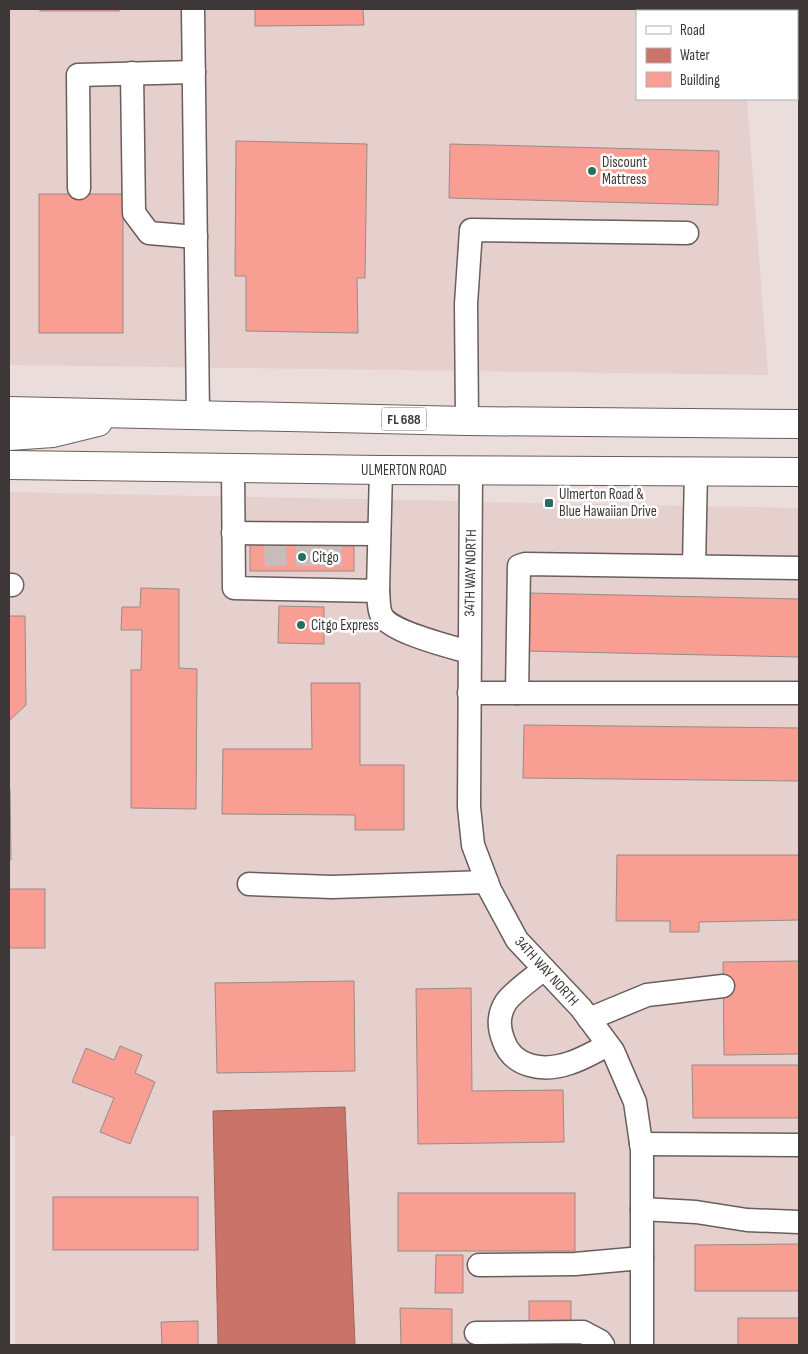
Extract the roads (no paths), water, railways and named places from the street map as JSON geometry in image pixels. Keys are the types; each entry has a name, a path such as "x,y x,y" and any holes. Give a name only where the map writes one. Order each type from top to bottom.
{"main road":[{"name":"FL 688","path":"9,411 799,424"},
{"path":"9,436 53,433 134,413"},
{"name":"ULMERTON ROAD","path":"9,465 381,470 799,472"}],"street":[{"path":"193,9 198,415"},
{"path":"79,188 78,75 194,72"},
{"path":"132,73 134,213 149,233 196,237"},
{"path":"467,420 466,304 471,230 688,233"},
{"path":"233,468 234,588 276,580 331,580 378,591"},
{"path":"381,470 378,591 381,616 388,623 408,633 469,652"},
{"name":"34TH WAY NORTH","path":"471,470 469,693 470,807 473,845 487,882 517,940 589,1019 613,1051 635,1102 641,1144 642,1345"},
{"path":"694,566 696,471"},
{"path":"233,533 276,538 307,539 331,539 379,534"},
{"path":"517,693 520,566 525,564 799,568"},
{"path":"469,693 799,693"},
{"path":"249,884 332,887 487,882"},
{"path":"544,969 507,1000 500,1012 503,1040 510,1053 520,1062 535,1067 554,1067 570,1063 608,1045"},
{"path":"589,1019 646,995 723,986"},
{"path":"641,1144 799,1145"},
{"path":"642,1209 696,1212 747,1220 799,1222"},
{"path":"479,1265 575,1264 642,1258"},
{"path":"476,1333 583,1332 600,1341 603,1345"}],"water":[{"path":"345,1107 355,1345 218,1345 213,1111"}],"tunnel":[{"path":"275,544 276,571"},
{"path":"307,544 307,571"},
{"path":"331,544 331,571"}],"place":[{"name":"Discount Mattress","path":"592,171"},
{"name":"Ulmerton Road & Blue Hawaiian Drive","path":"549,503"},
{"name":"Citgo","path":"302,557"},
{"name":"Citgo Express","path":"301,625"}]}
